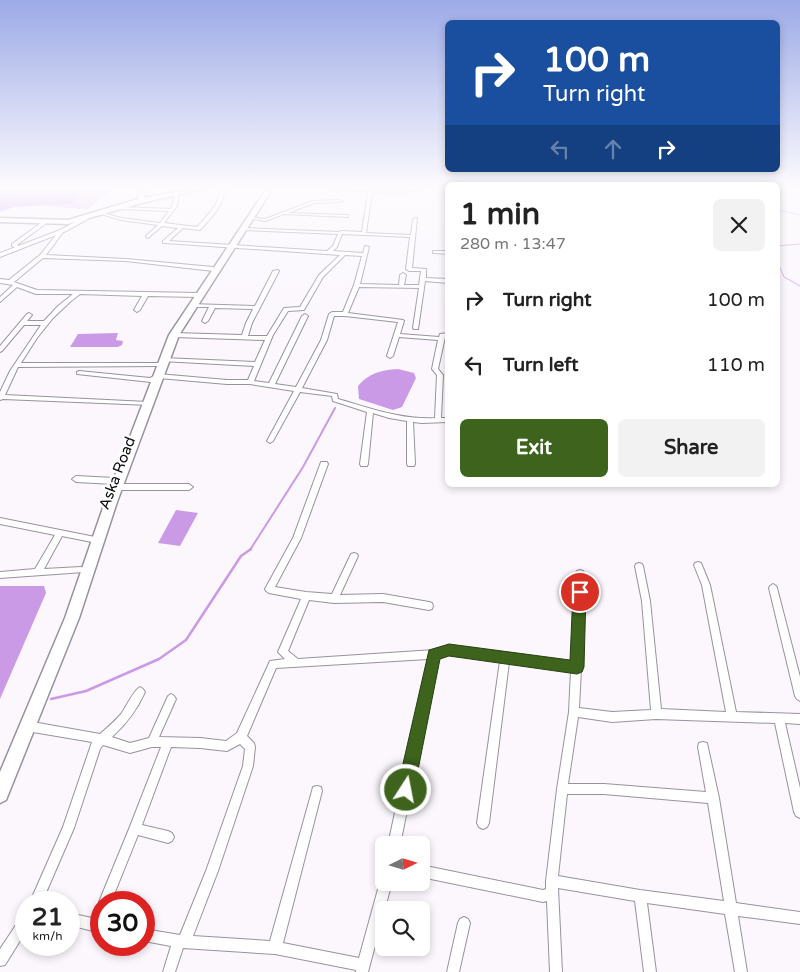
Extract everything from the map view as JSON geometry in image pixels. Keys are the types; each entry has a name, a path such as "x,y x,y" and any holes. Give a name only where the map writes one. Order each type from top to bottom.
{"main road":[{"path":"0,775 25,726 72,618 95,540 175,324 195,298 238,233"},
{"path":"158,370 174,335 212,269 240,233"},
{"path":"0,794 81,570 95,540"}],"street":[{"path":"19,248 14,245 30,233"},
{"path":"0,255 56,233"},
{"path":"10,282 42,256 60,233"},
{"path":"148,237 152,233"},
{"path":"175,233 165,242 364,255"},
{"path":"328,252 335,247 340,233"},
{"path":"370,233 413,236 409,269 424,270 416,328"},
{"path":"345,314 357,285 366,247"},
{"path":"435,252 445,253"},
{"path":"250,382 268,338 286,309 302,309 321,276 344,254"},
{"path":"42,256 126,260 212,269"},
{"path":"244,338 276,271"},
{"path":"401,286 403,276"},
{"path":"423,279 445,280"},
{"path":"0,281 10,282 36,292 146,294 195,298 213,306 257,308"},
{"path":"0,300 16,285"},
{"path":"357,285 422,287"},
{"path":"78,293 66,300 46,323 17,365 1,398 145,404"},
{"path":"137,310 146,294"},
{"path":"205,320 213,306"},
{"path":"270,441 324,340 332,314 401,321 390,356"},
{"path":"0,350 29,315"},
{"path":"271,385 305,316"},
{"path":"22,323 46,323"},
{"path":"174,335 268,338"},
{"path":"397,335 444,337 435,369 440,375 438,420"},
{"path":"438,356 445,356"},
{"path":"79,374 257,364"},
{"path":"17,365 158,370 227,382 250,382 335,395 335,400 370,411 410,419 445,420"},
{"path":"364,464 370,411"},
{"path":"410,419 411,464"},
{"path":"324,464 297,538 269,589 306,596 383,598 429,606"},
{"path":"76,479 116,484 189,488"},
{"path":"0,521 95,540"},
{"path":"38,572 60,533"},
{"path":"334,598 354,556"},
{"path":"698,565 706,584 732,716"},
{"path":"639,566 646,601 656,714"},
{"path":"0,575 81,570"},
{"path":"556,972 552,881 562,789 574,712 580,573"},
{"path":"773,588 800,696"},
{"path":"296,663 283,652 306,596"},
{"path":"25,726 101,739 130,748 152,742 227,746 241,738 274,664 434,654 449,650 577,667"},
{"path":"396,836 434,654"},
{"path":"483,824 505,657"},
{"path":"41,891 68,828 96,746 101,739 115,729 132,709 140,692"},
{"path":"152,742 171,699"},
{"path":"574,712 612,717 656,714 800,719"},
{"path":"779,719 800,812"},
{"path":"169,972 212,871 248,766 250,747 241,738"},
{"path":"110,891 168,742"},
{"path":"703,746 741,972"},
{"path":"562,789 604,789 713,798"},
{"path":"275,948 317,791"},
{"path":"135,829 168,837"},
{"path":"430,873 543,896 552,894"},
{"path":"552,881 640,896 800,918"},
{"path":"155,937 182,942 275,948 362,969 384,891"},
{"path":"640,896 650,972"},
{"path":"453,972 464,923"},
{"path":"0,960 15,937"}],"shaded area":[{"path":"118,333 116,340 123,341 122,345 118,347 70,347 78,334"},
{"path":"398,369 414,373 416,378 402,407 393,410 359,399 358,386 366,378 381,371"},
{"path":"176,510 198,513 180,546 158,543"},
{"path":"0,586 44,586 46,593 0,699"}],"waterway":[{"path":"780,246 800,244"},
{"path":"780,268 784,277 800,286"},
{"path":"250,549 303,467 335,408"},
{"path":"51,699 86,691 159,659 186,640 241,556 250,549"}],"route":[{"path":"406,790 434,654 449,650 577,667 580,592"}]}
